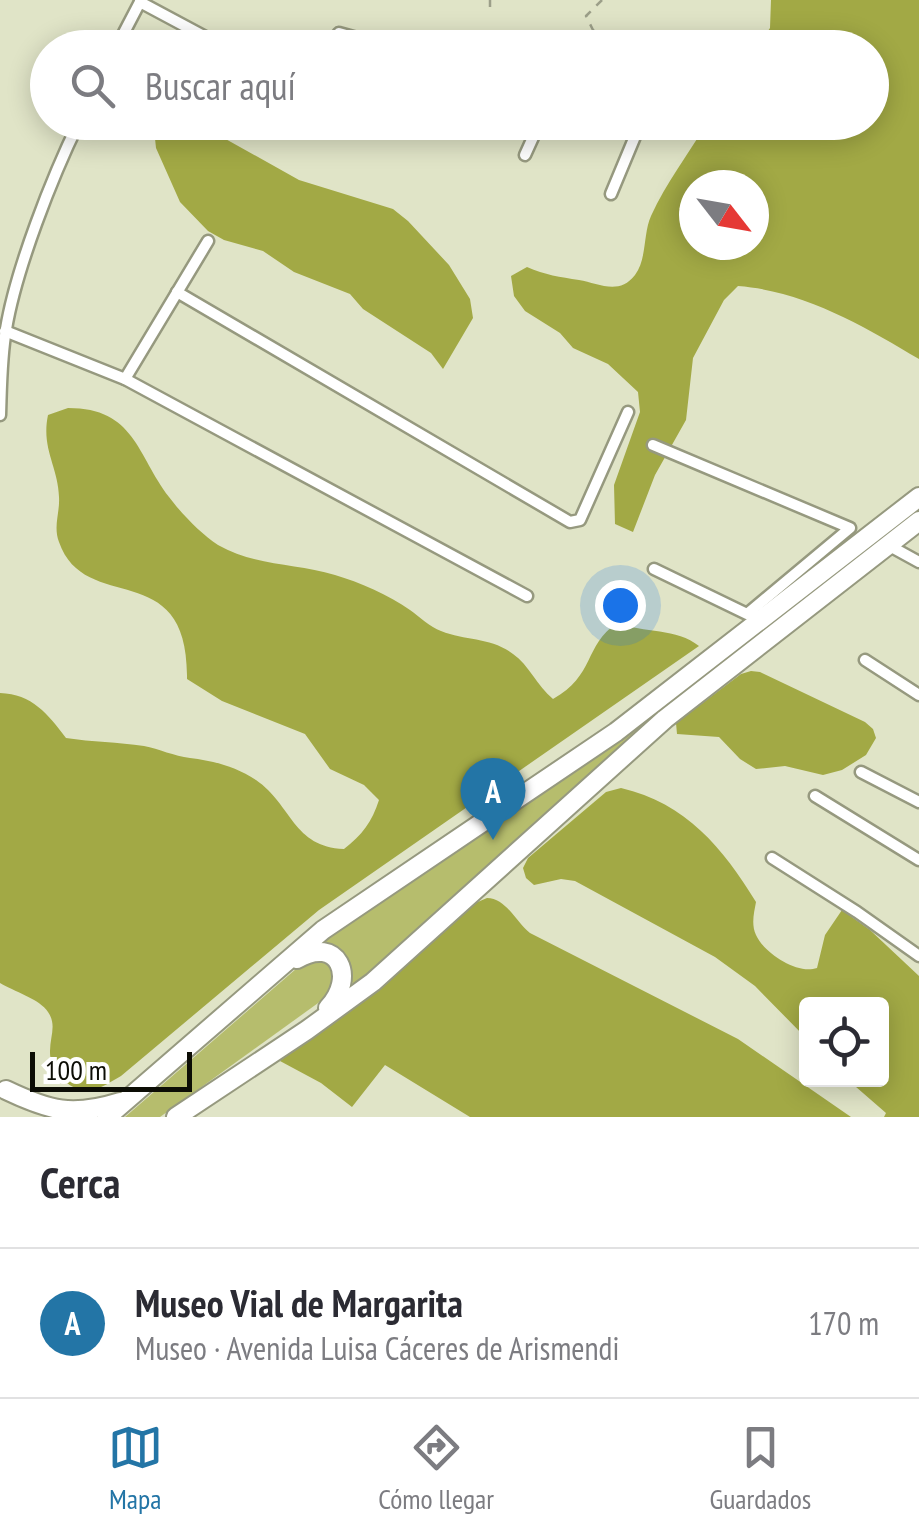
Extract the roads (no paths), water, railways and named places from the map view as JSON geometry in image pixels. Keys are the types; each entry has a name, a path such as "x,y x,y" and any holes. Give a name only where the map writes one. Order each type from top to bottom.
{"main road":[{"path":"107,1117 262,982 364,901 616,732 919,497"},
{"path":"176,1117 373,982 665,719 919,521"},
{"path":"262,982 312,952 322,952 337,961 344,980 341,990 307,1030"},
{"path":"3,1088 70,1113 130,1099"},
{"path":"3,1088 32,1117"},
{"path":"188,1117 202,1098"}],"street":[{"path":"125,30 140,1 193,30"},
{"path":"0,415 5,303 72,140"},
{"path":"525,155 532,140"},
{"path":"611,194 634,140"},
{"path":"125,379 208,241"},
{"path":"178,292 570,522 580,520 628,412"},
{"path":"6,331 125,379 527,596"},
{"path":"653,446 850,528 885,524"},
{"path":"654,568 747,614 850,528"},
{"path":"888,545 919,562"},
{"path":"864,660 919,695"},
{"path":"861,772 919,802"},
{"path":"815,796 919,860"},
{"path":"772,858 919,956"}],"place":[{"name":"Museo Vial de Margarita","path":"493,840"}]}
